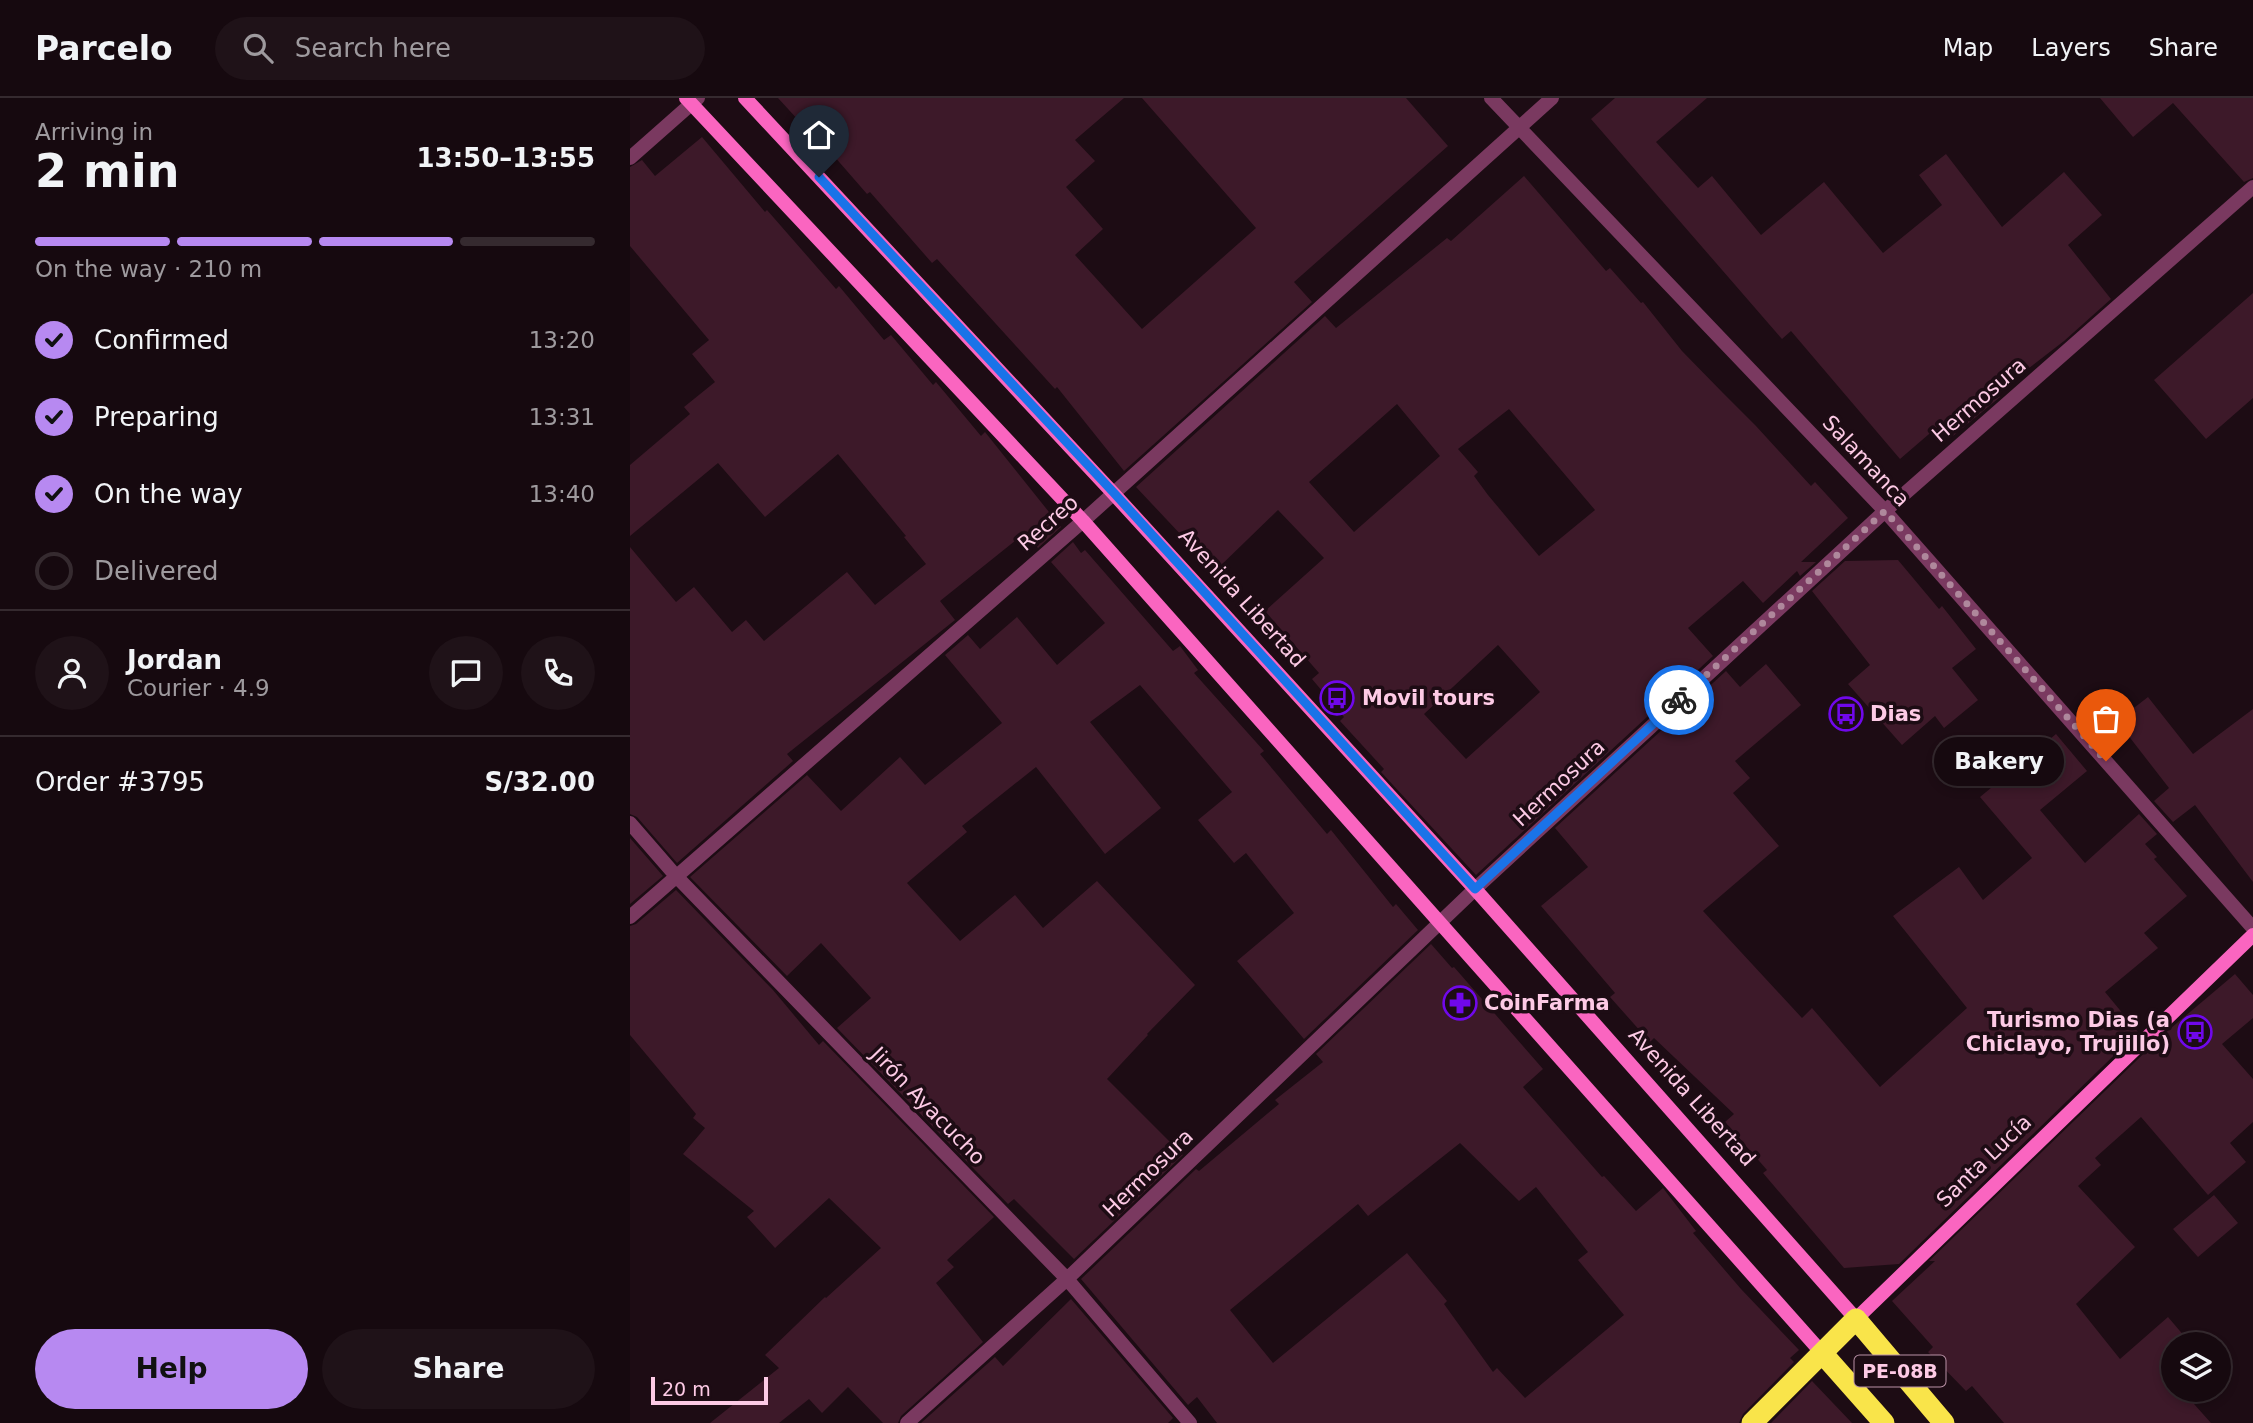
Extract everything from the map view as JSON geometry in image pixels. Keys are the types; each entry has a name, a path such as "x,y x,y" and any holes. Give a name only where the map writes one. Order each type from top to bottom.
{"highway":[{"name":"Santa Lucía","path":"1752,1423 1856,1319"},
{"name":"Avenida Libertad","path":"1856,1319 1944,1423"},
{"name":"PE-08B","path":"1823,1354 1884,1423"}],"main road":[{"name":"Avenida Libertad","path":"745,98 1114,493 1475,889 1856,1319"},
{"path":"692,100 1083,521 1823,1354"},
{"name":"Santa Lucía","path":"1856,1319 2253,935"}],"street":[{"name":"Salamanca","path":"1490,98 1885,511 2253,928"},
{"name":"Recreo","path":"630,917 1083,521 1552,98"},
{"path":"630,158 692,100"},
{"name":"Hermosura","path":"907,1423 1068,1279 1475,889 1885,511 2253,187"},
{"name":"Jirón Ayacucho","path":"630,823 676,876 1068,1279 1190,1423"}],"building":[{"path":"778,98 1124,98 1075,140 1095,161 1066,187 1103,229 1075,255 1142,329 1256,228 1142,98 1406,98 1448,146 1294,282 1312,302 1124,471 1057,387 1055,389 937,259 932,263 870,192 867,194 813,132 811,134"},
{"path":"1615,98 1707,98 1656,142 1698,188 1712,176 1761,235 1824,182 1883,253 1942,205 1919,175 1946,154 2002,227 2064,172 2102,215 2068,245 2111,299 2064,341 1997,393 2000,397 1953,436 1943,422 1900,459 1791,331 1782,339 1591,119"},
{"path":"2100,98 2253,98 2253,178 2244,182 2173,103 2133,137"},
{"path":"702,137 765,212 767,210 836,289 839,286 884,340 891,335 933,385 936,382 981,436 985,432 1061,527 1038,548 1025,533 940,601 955,620 787,754 793,761 677,863 637,817 630,814 630,547 676,602 694,587 732,632 746,620 764,641 847,572 875,605 926,564 838,454 765,517 718,463 630,536 630,465 690,414 684,407 715,382 692,354 709,340 630,246 630,167 642,160 655,176"},
{"path":"1524,176 1606,271 1610,268 1641,303 1643,302 1682,351 1811,486 1815,482 1848,518 1801,562 1816,562 1800,576 1797,571 1763,603 1743,581 1688,628 1713,656 1476,875 1381,772 1384,769 1340,721 1344,717 1312,679 1319,673 1265,611 1324,558 1278,510 1215,571 1136,487 1325,316 1336,328 1447,238 1451,241","holes":["1397,404 1440,456 1354,532 1309,482","1509,409 1595,510 1539,556 1488,495 1474,476 1478,472 1458,449","1498,645 1540,692 1466,759 1424,714"]},
{"path":"2253,293 2253,398 2206,439 2154,380"},
{"path":"1073,542 1081,553 1085,550 1173,651 1180,646 1198,670 1194,673 1264,751 1260,754 1327,834 1331,830 1393,907 1396,904 1418,930 1304,1039 1237,961 1294,913 1246,853 1234,863 1198,820 1232,792 1140,685 1090,722 1161,808 1105,854 1036,767 962,826 967,832 907,883 960,941 1015,895 1043,928 1097,881 1195,985 1107,1079 1183,1155 1074,1259 1014,1199 1008,1204 837,1028 871,998 821,943 787,976 690,877 807,775 841,811 900,757 925,785 1002,723 945,655 968,635 980,649 1017,617 1057,665 1105,623 1051,562"},
{"path":"1898,560 1939,609 1942,606 1976,649 1952,668 1978,700 1944,728 1935,716 1902,745 1848,684 1870,665 1812,591 1845,561"},
{"path":"1766,664 1801,705 1735,761 1750,778 1733,793 1779,846 1703,911 1802,1018 1812,1008 1880,1087 1967,1008 1893,916 1959,867 1983,900 2032,858 1980,797 2056,734 2087,771 2040,810 2085,863 2139,814 2157,834 2145,844 2157,857 2154,859 2187,896 2144,933 2158,948 2105,992 2138,1032 1899,1264 1844,1268 1763,1173 1767,1170 1725,1122 1734,1114 1654,1038 1650,1042 1610,997 1615,993 1541,906 1588,867 1555,828 1726,671 1740,687"},
{"path":"2148,697 2193,754 2253,709 2253,882 2195,805 2173,822 2154,801 2169,788 2117,721"},
{"path":"630,838 663,876 630,904"},
{"path":"676,890 773,990 819,1045 823,1041 994,1217 947,1260 954,1267 936,1283 983,1342 901,1416 898,1423 883,1423 848,1387 822,1413 809,1399 779,1423 710,1423 779,1368 765,1355 881,1248 829,1198 775,1248 747,1217 754,1211 683,1154 705,1128 693,1118 696,1114 630,1035 630,926 636,924"},
{"path":"1431,944 1543,1069 1523,1087 1602,1177 1604,1176 1636,1211 1663,1188 1696,1231 1693,1233 1799,1350 1790,1358 1794,1362 1743,1414 1739,1423 1217,1423 1197,1397 1188,1405 1081,1279 1196,1169 1199,1171 1279,1104 1275,1100 1323,1062 1316,1054","holes":["1460,1143 1519,1201 1536,1187 1588,1252 1578,1260 1624,1315 1525,1398 1497,1368 1493,1372 1444,1304 1447,1301 1407,1253 1273,1363 1230,1310 1358,1204 1368,1216"]},
{"path":"2235,974 2253,995 2253,1018 2222,1044 2253,1079 2253,1122 2230,1143 2246,1162 2208,1195 2141,1117 2095,1158 2101,1165 2078,1186 2135,1247 2076,1304 2120,1359 2168,1317 2181,1332 2161,1332 2161,1402 2196,1402 2194,1404 2211,1423 2004,1423 1972,1386 1966,1391 1928,1352 1933,1347 1892,1301 1935,1261 1929,1261 2164,1034"},
{"path":"2214,1195 2238,1223 2198,1257 2173,1229"},
{"path":"1071,1299 1173,1418 1168,1423 921,1423 995,1357 1003,1366"},
{"path":"1812,1381 1852,1423 1771,1423"}],"way so far":[{"path":"1679,700 1885,511 2106,761"}],"place":[{"name":"Movil tours","path":"1337,698"},
{"name":"Dias","path":"1846,714"},
{"name":"Bakery","path":"2106,761"},
{"name":"CoinFarma","path":"1460,1003"},
{"name":"Turismo Dias (a Chiclayo, Trujillo)","path":"2195,1032"}],"route":[{"path":"819,177 1114,493 1475,889 1679,700"}]}
